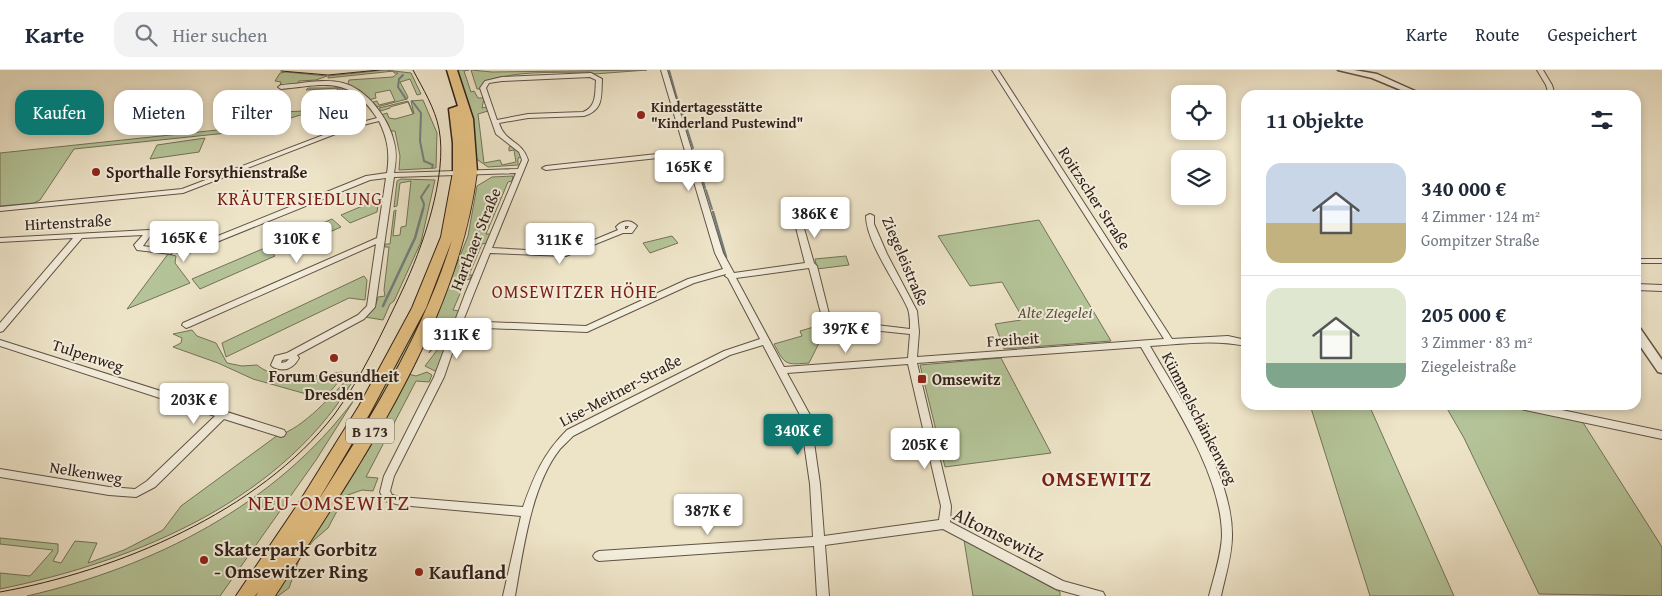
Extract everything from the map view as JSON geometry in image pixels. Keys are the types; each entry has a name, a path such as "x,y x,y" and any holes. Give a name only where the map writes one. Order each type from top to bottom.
{"highway":[{"name":"B 173","path":"442,70 450,88 465,172"},
{"name":"B 173","path":"452,70 467,119 465,172"}],"main road":[{"name":"B 173","path":"245,596 304,509 365,409 419,308 447,237 465,172"},
{"name":"B 173","path":"265,596 363,442 416,346 449,272 460,239 467,209 465,172"}],"street":[{"path":"664,70 719,253 804,415 815,484 823,596"},
{"name":"Roitzscher Straße","path":"995,70 1170,342"},
{"path":"1342,70 1376,73 1410,90"},
{"path":"1540,70 1550,90"},
{"name":"Harthaer Straße","path":"495,122 528,116 592,112 596,107 599,79 591,74 502,79 487,82 484,88 495,122 503,138 525,155 438,377 389,476 385,492 390,498 400,501 526,512"},
{"path":"281,87 344,86 360,96 380,119 390,136 393,158 372,308 361,317 290,355"},
{"path":"0,209 183,191 349,127 380,119"},
{"path":"546,168 689,153"},
{"path":"193,248 369,178 392,175 520,171"},
{"name":"Ziegeleistraße","path":"870,216 870,224 883,254 913,311 915,332 912,362 946,506 944,524"},
{"path":"798,220 810,264 813,266 826,319 832,323 915,332"},
{"path":"488,250 566,254 622,231"},
{"name":"Hirtenstraße","path":"0,240 149,232 138,245 140,248 168,252"},
{"path":"0,329 80,236"},
{"path":"186,325 382,239"},
{"path":"1641,261 1662,261"},
{"path":"458,324 587,330 696,279 728,273 810,264"},
{"path":"1641,287 1662,288"},
{"path":"1641,337 1661,365"},
{"name":"Freiheit","path":"781,370 912,362 1221,338 1241,342"},
{"name":"Lise-Meitner-Straße","path":"509,596 526,512 555,446 570,433 727,353 765,341"},
{"name":"Tulpenweg","path":"0,342 281,433"},
{"name":"Kümmelschänkenweg","path":"1144,344 1191,430 1223,496 1227,536 1215,596"},
{"path":"1544,410 1662,435"},
{"name":"Nelkenweg","path":"0,472 131,494 142,491 151,484 224,414"},
{"name":"Altomsewitz","path":"598,556 820,541 944,524 1060,585 1099,596"}],"green space":[{"path":"385,70 394,71 328,78 328,76"},
{"path":"457,70 469,70 464,71 471,92 474,91 478,98 484,98 482,108 487,107 488,111 478,114 484,163 500,160 502,165 516,162 514,150 509,151 511,146 522,157 518,158 518,165 488,167 475,158 469,109"},
{"path":"471,70 492,72 647,70 594,74 590,72 550,72 522,74 484,82 481,89 477,89"},
{"path":"394,71 411,73 421,94 417,95 410,79 400,82 408,97 407,99 377,107 373,102 377,101 379,105 395,101 390,90 375,93 376,98 369,100 366,98 366,90 356,90 348,84 349,80 393,77 398,73 394,73"},
{"path":"280,73 327,76 316,80 299,81 297,84 280,85 281,82 275,81"},
{"path":"308,88 338,88 306,90"},
{"path":"423,100 437,133 436,168 399,170 400,156 395,131 391,131 381,115 387,113 389,118 395,119 413,114 408,102 381,111 379,108 408,101 414,114 411,101"},
{"path":"301,111 301,115 291,118 291,112"},
{"path":"213,130 213,134 74,149 40,200 34,203 0,206 0,153 170,135 203,135 203,132"},
{"path":"205,138 199,152 150,159 157,145"},
{"path":"513,176 512,181 508,182 486,234 491,234 487,243 482,244 469,275 472,275 470,279 466,280 453,310 459,311 450,334 445,335 429,353 440,333 429,332 408,374 416,376 427,372 432,375 429,382 416,381 366,477 378,478 373,491 362,490 345,496 328,528 314,540 300,557 289,588 278,596 272,596 442,301 468,236 477,186 492,177"},
{"path":"401,179 435,180 421,242 394,301 390,304 383,320 365,317 375,307 378,297 385,296 389,247 385,247 385,244 390,244 394,211 396,210 393,236 400,235 401,227 406,226 411,181 400,183 397,206 394,207 397,181"},
{"path":"463,186 448,261 430,306 410,348 335,480 260,596 256,596 315,509 402,353 432,289 444,256 454,222 461,187"},
{"path":"379,199 377,212 350,223 341,215"},
{"path":"332,219 341,227 285,252 278,243"},
{"name":"Alte Ziegelei","path":"1039,220 1111,341 1004,349 995,324 1021,320 1021,315 1002,282 970,286 938,236"},
{"path":"672,236 678,243 650,253 643,243"},
{"path":"267,247 275,256 200,289 192,279"},
{"path":"168,254 176,256 175,263 190,283 127,309"},
{"path":"846,256 849,265 817,269 815,259"},
{"path":"364,276 367,280 365,300 349,298 226,357 222,343"},
{"path":"824,324 820,341 809,363 795,364 787,362 774,344 802,336 800,331"},
{"path":"192,330 197,336 216,343 227,363 242,366 257,365 276,375 287,377 309,377 342,372 345,374 324,399 253,379 218,363 173,347 181,343 182,338 173,334"},
{"path":"447,337 449,337 437,372 425,366"},
{"path":"1001,358 1051,453 945,467 920,365"},
{"path":"358,372 328,417 291,456 250,489 204,518 155,542 104,561 52,577 0,589 0,573 30,576 53,550 0,544 0,538 58,544 58,552 53,561 61,563 75,541 97,543 88,563 124,550 163,530 181,506 278,435 297,426 327,400 352,374"},
{"path":"354,400 316,460 220,596 27,596 74,584 120,568 165,549 209,527 249,501 288,471 323,437"},
{"path":"1312,410 1371,410 1454,596 1370,596"},
{"path":"1448,410 1528,410 1582,421 1662,547 1662,596 1539,594 1464,438"},
{"path":"964,540 1060,592 1060,596 973,596"}],"waterway":[{"path":"669,70 678,102"},
{"path":"403,75 399,79 398,87 406,99"},
{"path":"412,101 421,113 420,141 424,161 433,165 432,168"},
{"path":"680,107 693,148"},
{"path":"694,151 699,167"},
{"path":"700,170 705,188"},
{"path":"423,210 424,204 421,197 429,185"},
{"path":"706,190 712,209"},
{"path":"383,306 415,238 423,209"},
{"path":"713,212 726,257"}],"tram line":[{"path":"281,71 328,75 379,70"},
{"path":"0,592 91,569 183,532 226,508 267,481 303,450 334,415 363,370 410,274 425,234 437,190 441,148 439,129 432,106 413,70"}],"place":[{"name":"Kindertagesstätte \"Kinderland Pustewind\"","path":"641,115"},
{"name":"Sporthalle Forsythienstraße","path":"96,172"},
{"name":"Forum Gesundheit Dresden","path":"334,358"},
{"name":"Omsewitz","path":"922,379"},
{"name":"Skaterpark Gorbitz - Omsewitzer Ring","path":"204,560"},
{"name":"Kaufland","path":"419,572"}],"district":[{"name":"KRÄUTERSIEDLUNG","path":"300,198"},
{"name":"OMSEWITZER HÖHE","path":"575,291"},
{"name":"OMSEWITZ","path":"1097,478"},
{"name":"NEU-OMSEWITZ","path":"329,502"}]}
